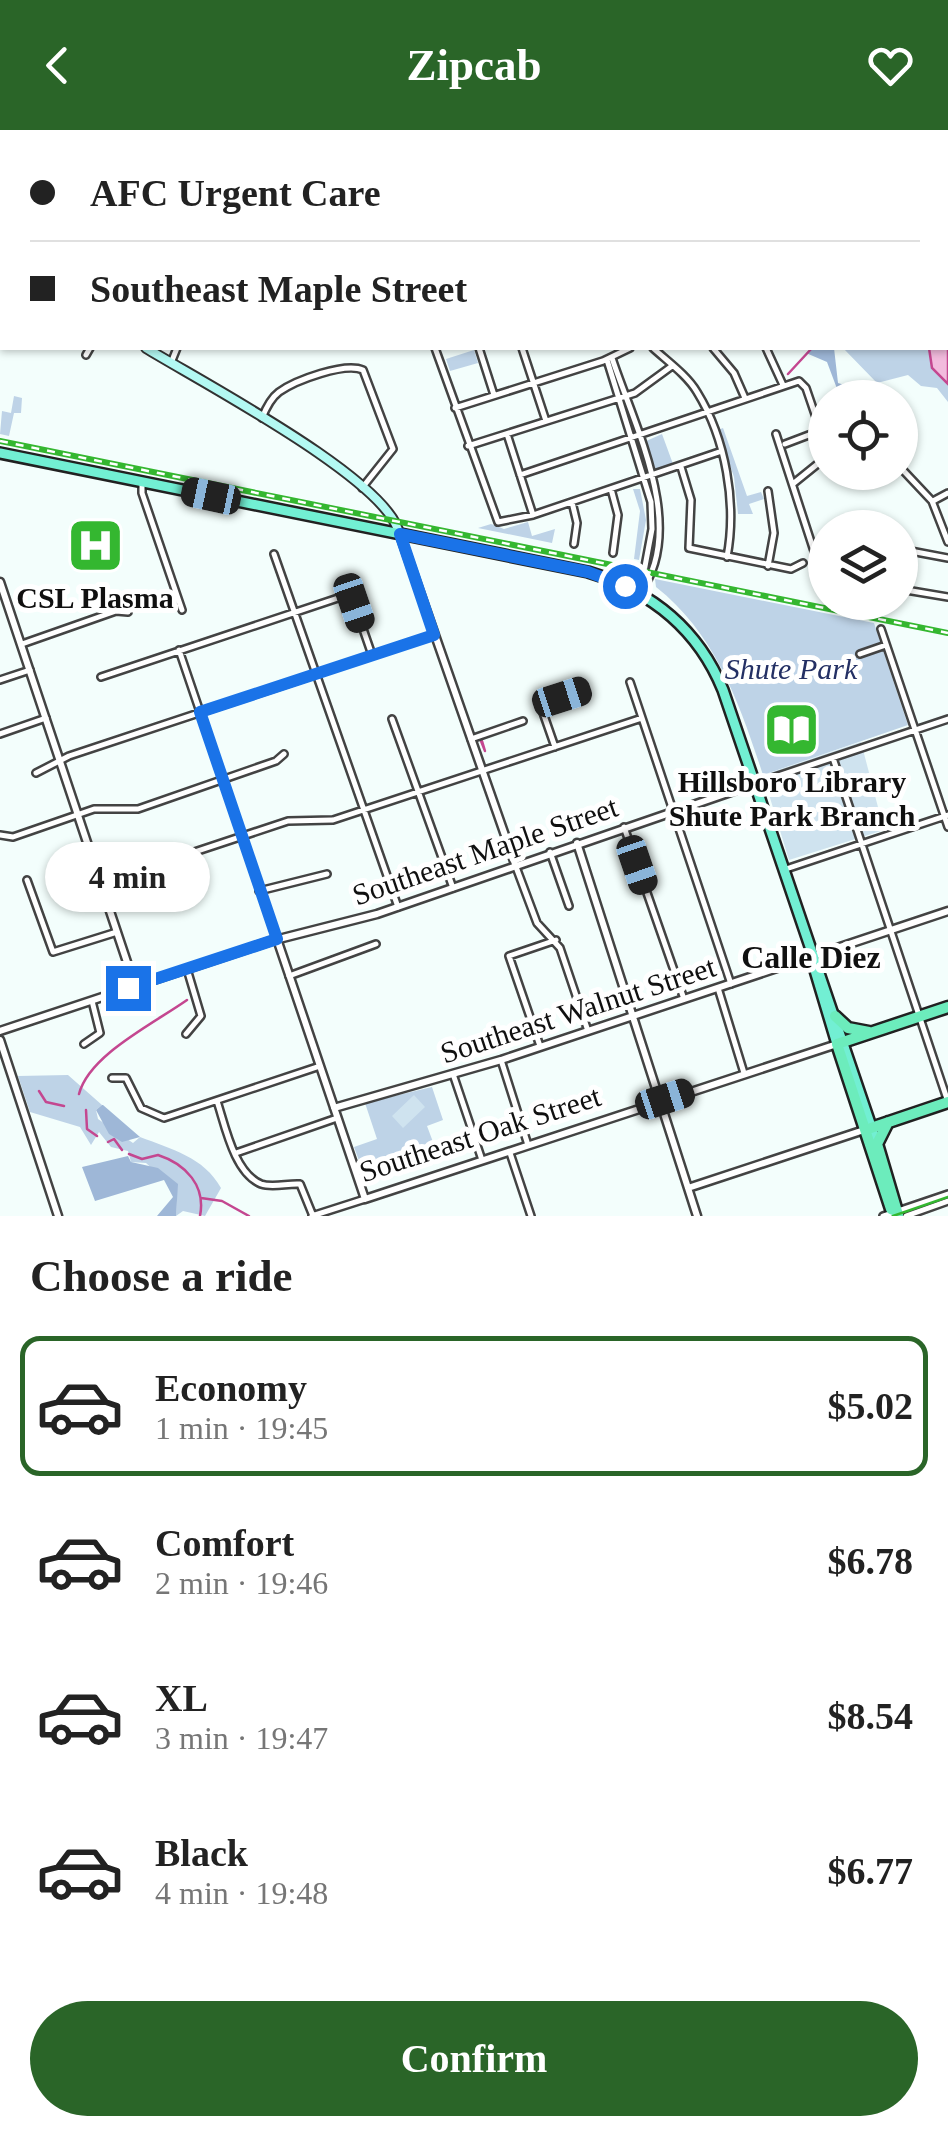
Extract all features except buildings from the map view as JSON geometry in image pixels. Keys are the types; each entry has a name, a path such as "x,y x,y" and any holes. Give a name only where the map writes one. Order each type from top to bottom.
{"highway":[{"name":"Southeast Oak Street","path":"840,1043 948,1007"},
{"path":"835,1016 852,1030 870,1032"},
{"path":"840,1043 890,1209 900,1214"},
{"path":"868,1129 948,1102"},
{"path":"888,1122 877,1144 900,1214"}],"main road":[{"path":"149,350 264,415 312,448 394,517 400,534"},
{"path":"0,453 588,572 640,593 690,635 722,690 840,1043"},
{"path":"811,957 835,1016 840,1043"},
{"path":"868,1129 877,1144"}],"street":[{"path":"86,355 89,350"},
{"path":"171,363 176,350"},
{"path":"436,350 498,522 533,515 720,452"},
{"path":"480,350 494,396"},
{"path":"523,350 546,422"},
{"path":"455,408 610,359 626,350"},
{"path":"655,350 695,388 720,452 732,510 726,557"},
{"path":"715,350 734,373 745,398"},
{"path":"767,350 783,384"},
{"path":"610,359 648,477 660,532 648,582 640,593"},
{"path":"468,446 646,388 672,366"},
{"path":"264,415 275,396 289,386 351,367 367,373 393,449 362,488"},
{"path":"520,474 796,381 806,388 817,430 785,444"},
{"path":"507,434 533,515"},
{"path":"776,434 808,529"},
{"path":"681,466 690,500 688,547 791,570 803,564"},
{"path":"794,483 808,472"},
{"path":"142,482 142,493 182,610"},
{"path":"918,487 932,502 948,542"},
{"path":"611,489 618,515 613,553"},
{"path":"768,491 774,533 768,566"},
{"path":"932,502 948,493"},
{"path":"572,502 577,522 574,544"},
{"path":"400,534 536,923 556,940 588,1030"},
{"path":"918,552 948,558"},
{"path":"274,554 398,907"},
{"path":"0,582 136,986"},
{"path":"918,592 948,598"},
{"path":"101,677 347,597 354,603 372,655"},
{"path":"22,644 116,611 128,612"},
{"path":"881,629 948,828"},
{"path":"36,774 60,760 434,635"},
{"path":"860,654 886,645"},
{"path":"179,650 365,1199"},
{"path":"0,680 30,670"},
{"path":"630,682 731,984"},
{"path":"555,747 540,704 584,690"},
{"path":"0,734 46,718"},
{"path":"101,884 288,821 333,820 642,718"},
{"path":"392,719 453,888"},
{"name":"Southeast Maple Street","path":"0,1031 277,939 398,907 948,719"},
{"path":"471,739 524,721"},
{"path":"0,835 13,836 101,808 126,811 222,780 284,754"},
{"path":"833,758 948,1102"},
{"path":"783,870 946,815"},
{"path":"624,827 684,999"},
{"path":"576,843 636,1015 697,1216"},
{"path":"550,852 569,906"},
{"path":"259,891 327,874"},
{"path":"28,880 54,952 117,932"},
{"name":"Southeast Walnut Street","path":"334,1108 500,1060 948,912"},
{"path":"540,1046 509,956 556,940"},
{"path":"289,976 376,944"},
{"path":"186,1034 201,1016 187,969"},
{"path":"718,988 744,1073"},
{"path":"84,1044 100,1033 92,1001"},
{"path":"0,1040 58,1216"},
{"name":"Southeast Oak Street","path":"313,1216 840,1043"},
{"path":"500,1060 528,1144"},
{"path":"112,1078 126,1078 141,1108 156,1117 171,1117 320,1066"},
{"path":"454,1074 482,1160"},
{"path":"217,1101 235,1153 263,1185 300,1184 313,1216"},
{"path":"235,1153 337,1118"},
{"path":"688,1188 868,1129"},
{"path":"509,1151 531,1216"},
{"path":"883,1216 948,1198"}],"green space":[{"path":"474,350 478,363 450,371 446,359"},
{"path":"845,350 929,350 932,368 948,384 948,402 937,388 921,386 908,375 874,380"},
{"path":"929,350 948,350 948,363"},
{"path":"14,396 22,398 21,413 14,413 9,436 0,434 2,411 11,413"},
{"path":"723,428 747,496 761,492 764,499 749,504 753,514 738,514 734,477 718,430"},
{"path":"662,434 673,464 656,470 644,442"},
{"path":"633,489 640,489 646,520 639,560 634,559 640,511"},
{"path":"528,522 532,536 555,529 552,543 478,528 491,524 504,529"},
{"name":"Shute Park","path":"655,579 808,610 808,620 874,623 908,725 763,775 735,697 710,649 695,626 656,587"},
{"path":"68,1075 102,1105 96,1110 98,1119 133,1143 140,1137 186,1155 214,1177 221,1188 205,1216 183,1211 176,1216 177,1191 146,1163 131,1162 128,1151 111,1147 99,1132 91,1145 80,1127 30,1112 18,1076"},
{"path":"432,1087 443,1120 427,1126 433,1142 361,1166 354,1147 377,1139 365,1103"}],"shaded area":[{"path":"834,350 838,380 834,380 827,362 806,353"},
{"path":"929,350 948,350 948,384 932,368"},
{"path":"861,742 884,830 789,860 763,775"},
{"path":"414,1095 425,1107 403,1128 392,1116"},
{"path":"102,1105 140,1137 122,1142 109,1134 96,1110"},
{"path":"128,1156 131,1162 158,1168 178,1184 176,1216 157,1216 173,1197 164,1180 95,1201 82,1167"}],"waterway":[{"path":"788,374 810,350"},
{"path":"481,741 485,751 482,741"},
{"path":"79,1094 95,1066 109,1053 187,1000"},
{"path":"39,1091 46,1102 64,1106"},
{"path":"86,1110 87,1129 97,1136"},
{"path":"108,1142 114,1139 122,1150"},
{"path":"129,1154 142,1159 158,1155 185,1170 200,1195 200,1216"},
{"path":"201,1198 222,1201 249,1216"}],"tram line":[{"path":"893,1216 948,1197"}],"railway":[{"path":"0,441 948,633"}],"place":[{"name":"CSL Plasma","path":"95,545"},
{"name":"Hillsboro Library Shute Park Branch","path":"792,730"}],"district":[{"name":"Calle Diez","path":"811,957"}],"route":[{"path":"128,988 277,939 200,712 434,635 400,534 588,572 625,586"}]}
